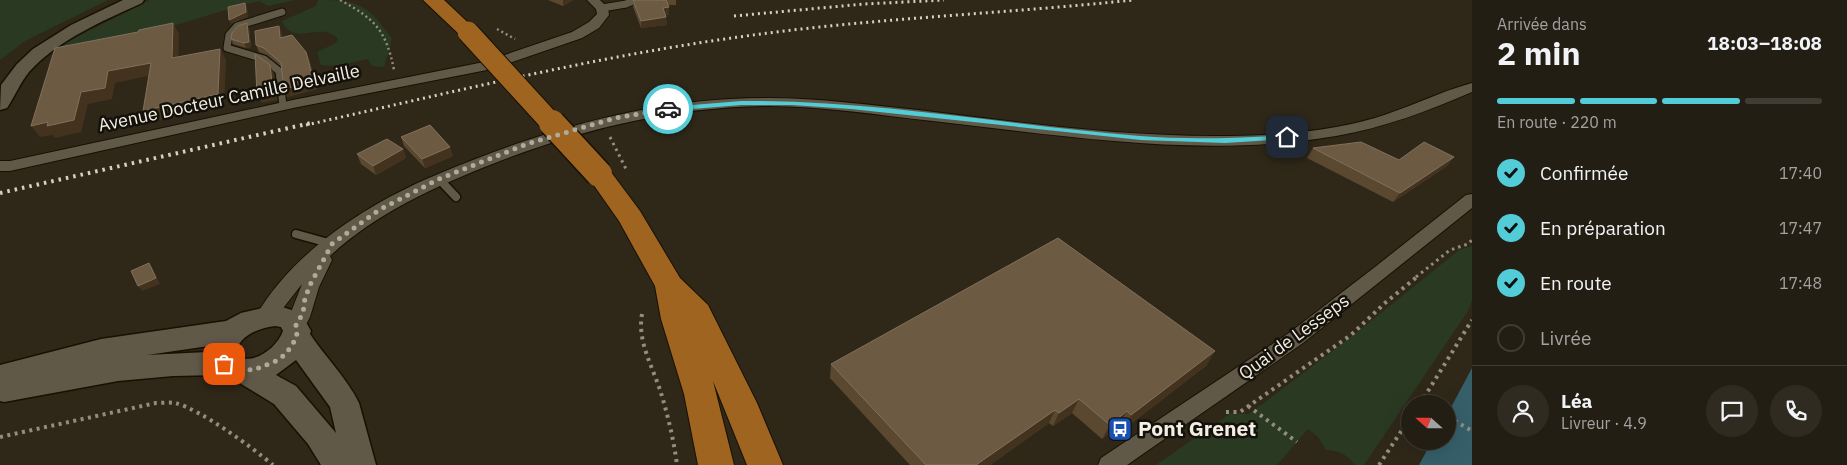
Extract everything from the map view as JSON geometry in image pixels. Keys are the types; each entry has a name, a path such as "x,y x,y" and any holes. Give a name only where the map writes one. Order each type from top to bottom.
{"main road":[{"path":"433,0 468,32 609,172 630,217 670,286 697,313 740,403 765,465"},
{"path":"670,286 676,319 701,394 716,465"},
{"path":"339,465 319,434 285,395 233,367 221,357 226,339 234,331 255,319 266,316 285,317 344,403 360,465"},
{"path":"0,377 100,350 234,331"},
{"path":"0,391 118,369 172,364 254,370 276,361 286,354 296,331"}],"street":[{"path":"0,104 12,81 44,50 81,26 136,0"},
{"name":"Avenue Docteur Camille Delvaille","path":"0,166 10,166 284,106 467,70 508,60 578,36 594,25 602,15 598,4"},
{"path":"266,316 274,303 332,244 379,210 439,179 527,144 586,126 643,113 698,106 766,102 808,104 1141,138 1225,141 1310,135 1351,128 1384,120 1472,87"},
{"name":"Quai de Lesseps","path":"1110,465 1296,338 1382,272 1472,199"},
{"path":"296,331 311,283 332,244"}],"lane":[{"path":"598,4 626,4 635,0"},
{"path":"282,12 256,18 237,26 229,35 227,48 264,59 279,71 284,106"},
{"path":"439,179 456,196"},
{"path":"296,234 332,244"}],"path":[{"path":"340,0 363,11 377,23 390,52 396,83"},
{"path":"496,29 519,42"},
{"path":"609,135 626,169 609,172"},
{"path":"1220,416 1228,410 1240,412 1350,335 1385,303 1450,250 1468,244 1472,240"},
{"path":"642,314 639,324 641,336 661,394 674,448 676,465"},
{"path":"1427,395 1472,320"},
{"path":"0,437 156,403 174,403 189,408 255,450 273,465"},
{"path":"1248,406 1297,442"},
{"path":"1456,422 1472,431"},
{"path":"1379,465 1401,432"}],"green space":[{"path":"0,0 108,0 25,41 0,60"},
{"path":"150,0 295,0 268,6 259,1 242,5 61,56 65,43"},
{"path":"318,0 354,3 369,12 376,19 392,39 384,67 372,66 368,59 336,66 321,65 317,52 336,43 338,39 332,34 324,32 293,33 287,29 282,21 316,6"},
{"path":"1472,246 1472,300 1468,311 1411,395 1401,395 1401,410 1364,465 1355,465 1343,454 1326,450 1318,437 1308,429 1277,465 1156,465 1231,413 1249,414 1355,334 1459,250"}],"water":[{"path":"1472,368 1472,465 1419,465 1427,450 1456,450 1456,398"}],"building":[{"path":"633,0 666,0 669,7 663,8 666,17 641,21"},
{"path":"245,3 246,12 229,20 228,7"},
{"path":"173,23 172,58 220,49 218,94 143,111 151,63 108,71 105,88 81,92 74,120 47,126 48,122 31,126 55,48 138,32 139,30"},
{"path":"247,23 249,42 244,43 231,39 232,33 238,26"},
{"path":"279,26 280,38 292,35 306,52 314,82 284,89 281,63 264,48 256,45 255,31"},
{"path":"255,54 270,65 273,91 257,94"},
{"path":"430,125 450,147 422,159 401,137"},
{"path":"387,139 403,149 373,166 357,154"},
{"path":"1361,142 1399,160 1424,142 1454,157 1400,193 1313,148"},
{"path":"1058,238 1215,351 1131,415 1127,411 1110,425 1079,399 1059,413 1055,410 976,465 926,465 831,364"},
{"path":"149,263 156,278 138,286 131,271"}],"railway":[{"path":"734,16 864,4 944,0"},
{"path":"306,125 576,65 684,45 837,25 1133,0"},
{"path":"0,193 311,123"}],"way so far":[{"path":"224,364 232,368 254,370 276,361 286,354 297,337 296,325 303,313 305,298 311,283 332,244 379,210 439,179 527,144 615,118 668,109"}],"place":[{"name":"Pont Grenet","path":"1120,429"}],"route":[{"path":"668,109 741,103 792,103 851,107 1141,138 1225,141 1287,137"}]}
